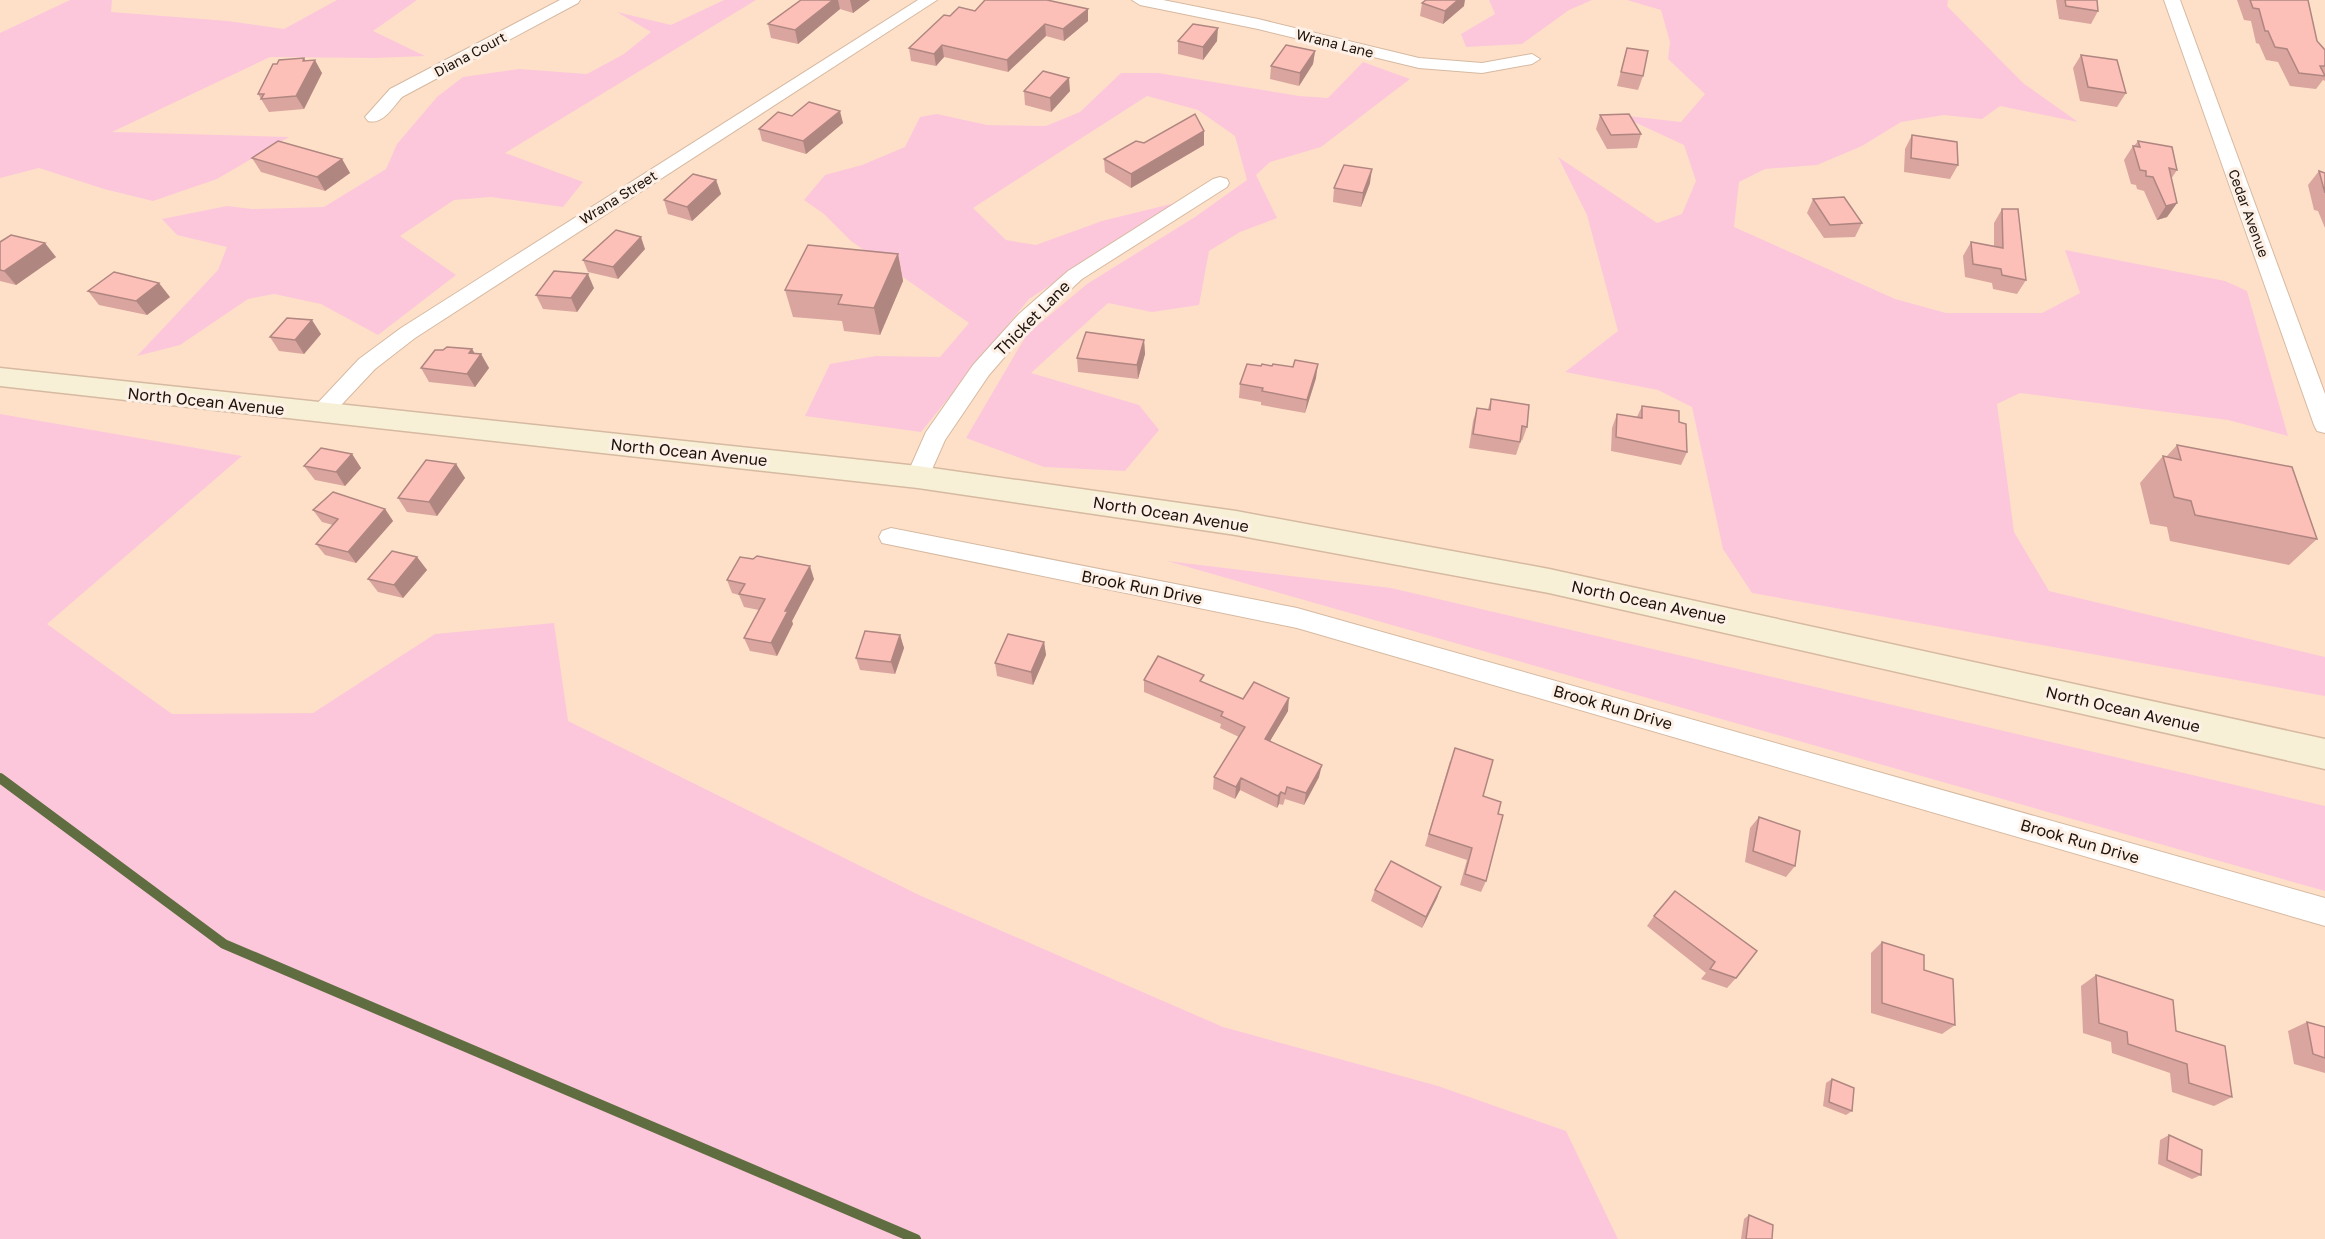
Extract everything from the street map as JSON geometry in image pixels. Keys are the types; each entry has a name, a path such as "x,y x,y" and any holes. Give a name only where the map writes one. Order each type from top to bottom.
{"main road":[{"name":"North Ocean Avenue","path":"0,377 918,477 1236,524 1549,581 2325,754"}],"street":[{"name":"Diana Court","path":"374,117 396,93 572,0"},
{"name":"Wrana Street","path":"321,413 367,364 408,333 929,0"},
{"name":"Wrana Lane","path":"1140,0 1258,24 1419,63 1482,68 1532,59"},
{"name":"Cedar Avenue","path":"2172,0 2325,425"},
{"name":"Thicket Lane","path":"918,477 934,438 981,370 1026,319 1075,275 1220,183"},
{"name":"Brook Run Drive","path":"891,537 1297,618 2325,912"}],"shaded area":[{"path":"70,0 112,0 111,12 228,21 284,29 337,0 417,0 373,31 425,56 270,57 112,132 289,137 217,179 153,201 104,189 39,168 0,178 0,33"},
{"path":"724,0 756,0 505,153 583,182 563,207 491,197 454,200 400,236 456,275 378,335 321,304 274,294 248,299 180,345 137,356 218,270 227,247 177,235 162,219 227,206 252,209 324,207 386,169 397,144 437,97 463,77 519,69 587,74 624,54 651,32 617,12 671,25"},
{"path":"1489,0 1592,0 1569,10 1522,44 1466,47 1461,34 1495,14"},
{"path":"1627,0 1948,0 1947,6 2023,83 2078,122 2000,106 1982,119 1944,115 1901,122 1862,146 1817,165 1765,169 1739,182 1734,227 1895,299 1946,313 2042,313 2080,293 2065,250 2225,281 2247,291 2288,436 2228,420 2020,393 1997,404 2014,532 2049,591 2325,657 2325,696 1752,593 1723,549 1692,407 1658,390 1565,372 1618,331 1587,215 1558,157 1657,223 1682,214 1696,181 1684,145 1619,115 1681,122 1705,94 1668,59 1670,42 1661,10"},
{"path":"1363,62 1410,79 1321,147 1270,162 1256,175 1277,218 1240,232 1209,251 1199,305 1152,312 1108,303 1031,373 1139,405 1159,430 1125,471 1044,467 966,438 1027,334 1087,284 1195,217 1247,180 1235,136 1198,110 1147,96 973,208 1006,240 1036,245 1102,221 1175,203 1029,299 921,432 805,416 830,364 876,356 940,357 969,323 851,241 824,214 804,200 825,175 862,165 905,147 920,117 937,114 987,125 1046,126 1080,112 1121,73 1158,73 1299,96 1328,98"},
{"path":"0,414 242,456 47,624 172,714 313,713 435,634 554,623 568,721 919,895 1223,1027 1438,1086 1566,1131 1618,1239 0,1239"},
{"path":"1167,561 1391,588 2325,806 2325,891"}],"building":[{"path":"801,0 833,0 795,30 768,24"},
{"path":"985,0 1047,0 1088,9 1063,29 1045,24 1007,60 942,45 934,54 909,48 944,15 950,16 959,7 975,11"},
{"path":"1426,0 1458,0 1445,11 1422,3"},
{"path":"2065,0 2097,0 2098,11 2066,6"},
{"path":"2250,0 2308,0 2317,41 2325,50 2325,66 2320,66 2325,76 2299,73 2287,49 2275,47 2268,31 2265,31 2259,9 2253,8"},
{"path":"1193,24 1218,28 1203,47 1178,41"},
{"path":"1286,45 1315,51 1300,73 1271,66"},
{"path":"1627,48 1648,51 1643,76 1621,72"},
{"path":"2081,55 2117,60 2126,93 2088,87"},
{"path":"304,58 303,61 315,60 296,96 261,99 264,94 258,94 273,64 277,64 279,60"},
{"path":"1043,71 1069,78 1050,98 1024,91"},
{"path":"809,102 840,111 803,141 759,129 778,112 792,116"},
{"path":"1195,114 1204,131 1131,174 1104,159 1136,141 1144,143"},
{"path":"1629,114 1641,134 1611,135 1600,115"},
{"path":"1912,135 1957,142 1958,165 1911,158"},
{"path":"278,141 342,159 317,177 252,158"},
{"path":"2138,141 2172,147 2177,170 2169,168 2177,203 2166,206 2153,177 2146,176 2146,171 2140,170 2133,146 2140,147"},
{"path":"1344,165 1372,169 1363,193 1334,188"},
{"path":"2319,171 2325,173 2325,193"},
{"path":"693,174 716,180 687,207 664,200"},
{"path":"1844,197 1862,223 1830,225 1813,199"},
{"path":"2002,209 2018,209 2026,280 2002,275 2001,269 1973,264 1971,242 2003,248"},
{"path":"616,230 641,237 613,267 583,260"},
{"path":"11,235 45,243 4,271 0,270 0,242"},
{"path":"808,245 898,254 874,308 838,304 842,295 785,290"},
{"path":"554,271 588,274 571,298 536,295"},
{"path":"114,272 159,283 136,301 88,291"},
{"path":"287,318 312,320 295,340 270,337"},
{"path":"1086,332 1144,340 1137,365 1077,358"},
{"path":"447,347 472,349 469,353 481,354 467,374 421,368 435,350 443,350"},
{"path":"1295,360 1318,364 1307,400 1240,384 1247,364 1293,367"},
{"path":"1491,399 1529,405 1527,427 1522,426 1520,442 1473,434 1477,408 1490,410"},
{"path":"1642,406 1679,411 1679,422 1686,424 1687,452 1616,437 1617,414 1642,418"},
{"path":"2177,445 2292,467 2317,539 2195,515 2191,501 2174,497 2163,456 2181,460"},
{"path":"321,448 352,454 336,472 304,466"},
{"path":"426,460 456,464 429,502 398,498"},
{"path":"333,492 385,509 348,552 316,544 338,519 313,510"},
{"path":"392,551 417,557 394,585 368,579"},
{"path":"757,556 810,566 785,611 788,611 771,643 744,638 765,599 739,594 745,584 727,580 740,557 753,559"},
{"path":"865,631 900,635 891,662 856,658"},
{"path":"1008,634 1044,642 1031,672 995,663"},
{"path":"1158,656 1204,675 1200,681 1243,699 1254,682 1289,698 1265,739 1322,765 1306,793 1287,787 1285,794 1281,792 1278,796 1241,778 1236,787 1214,777 1245,727 1221,716 1223,712 1144,680"},
{"path":"1455,748 1493,760 1483,796 1501,802 1498,814 1503,815 1486,881 1465,874 1472,848 1429,834"},
{"path":"1759,817 1800,831 1795,866 1753,851"},
{"path":"1391,861 1441,887 1426,917 1375,890"},
{"path":"1675,891 1757,951 1736,978 1710,969 1715,962 1654,916"},
{"path":"1882,942 1924,955 1924,970 1953,979 1955,1025 1882,1003"},
{"path":"2096,975 2173,1000 2176,1031 2225,1046 2232,1097 2189,1083 2187,1064 2128,1044 2127,1032 2099,1023"},
{"path":"2307,1022 2325,1027 2325,1058 2313,1054"},
{"path":"1832,1079 1854,1088 1852,1111 1829,1102"},
{"path":"2169,1135 2202,1150 2201,1175 2167,1160"},
{"path":"1749,1215 1773,1225 1772,1239 1746,1239"}],"waterway":[{"path":"0,778 224,944 916,1239"}]}
